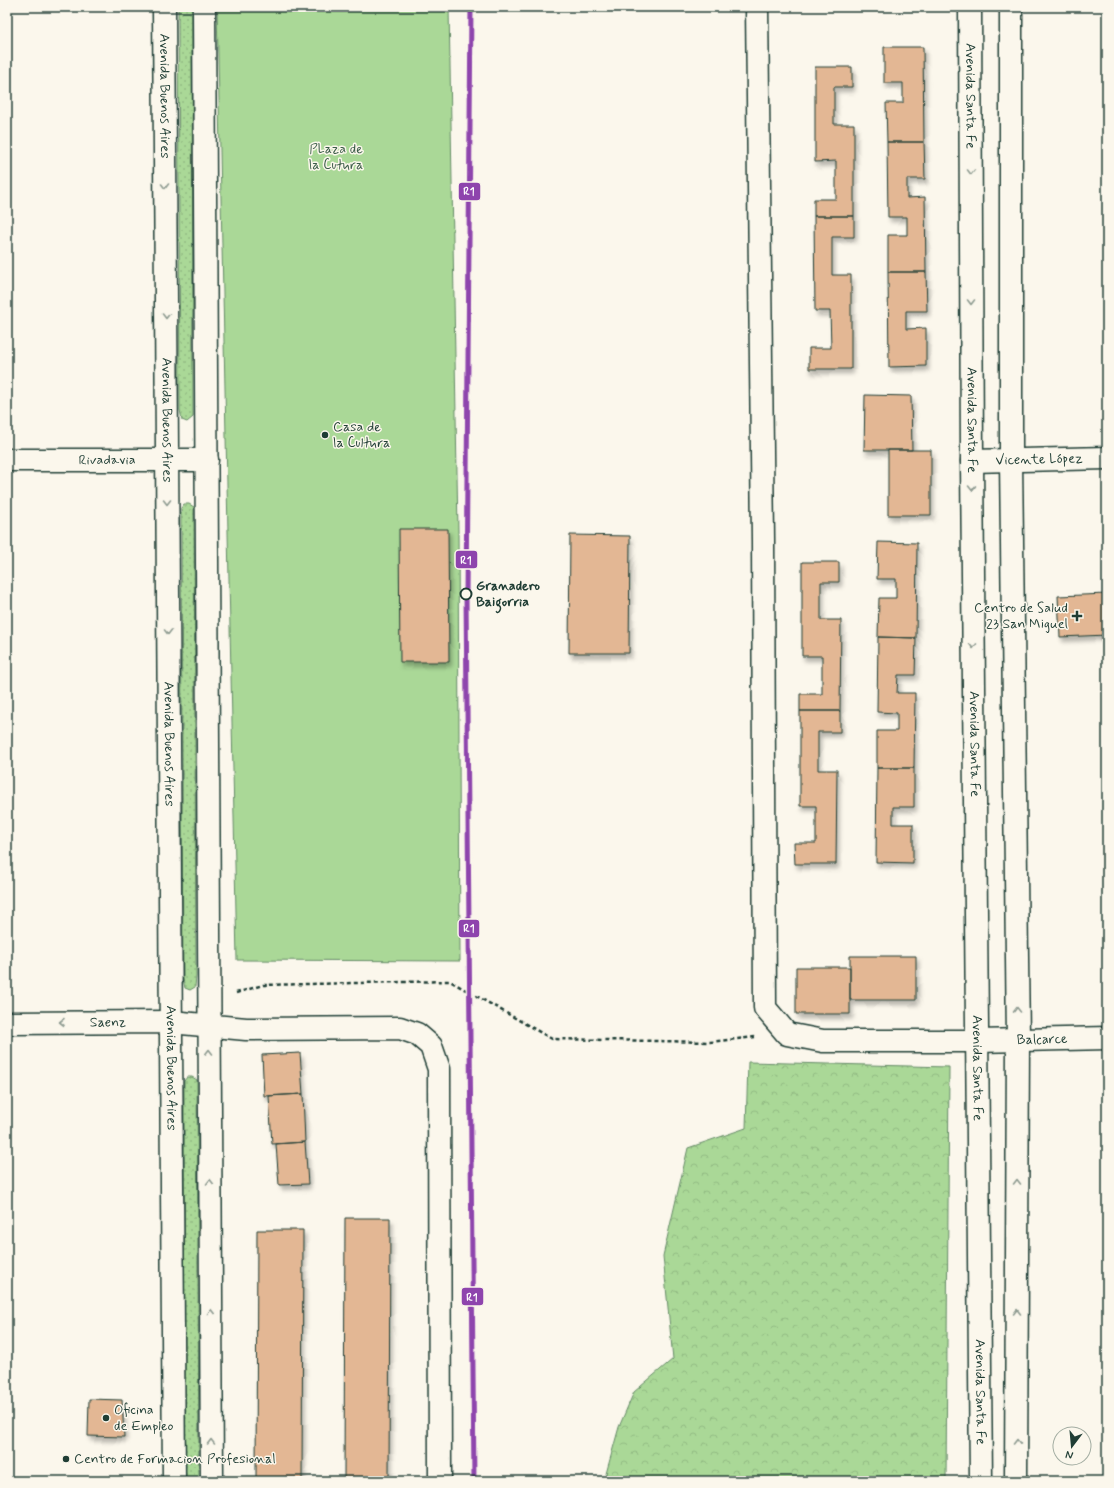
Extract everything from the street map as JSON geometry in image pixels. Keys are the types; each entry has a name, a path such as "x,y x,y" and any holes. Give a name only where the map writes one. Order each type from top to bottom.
{"main road":[{"name":"Avenida Buenos Aires","path":"164,7 174,1481"},
{"path":"204,7 212,1481"},
{"path":"757,7 763,540 765,1008 787,1034"},
{"name":"Avenida Santa Fe","path":"970,7 972,461 981,1481"},
{"path":"1012,7 1011,460 1018,1040 1016,1481"},
{"name":"Vicente López","path":"972,461 1107,458"},
{"name":"Rivadavia","path":"7,460 206,460"},
{"name":"Saenz","path":"7,1023 171,1022 246,1029 400,1028 417,1034 432,1046 439,1069 440,1481"},
{"name":"Balcarce","path":"787,1034 823,1041 977,1041 1107,1038"}],"path":[{"path":"209,1000 263,985 450,981 552,1039 710,1042 787,1034"}],"green space":[{"path":"178,7 192,7 193,417 187,422 182,420 180,410"},
{"name":"PLaza de la Cutura","path":"217,7 449,7 458,532 460,961 237,960"},
{"path":"184,504 189,504 194,507 196,976 195,987 190,990 185,988 183,979 181,508"},
{"path":"748,1062 949,1067 946,1481 604,1481 619,1427 634,1392 673,1359 663,1256 688,1148 746,1128"},
{"path":"187,1077 192,1077 197,1080 199,1481 185,1481 184,1081"}],"building":[{"path":"884,47 923,47 924,142 887,142 886,103 903,103 903,83 884,83"},
{"path":"815,67 852,67 852,87 834,87 834,124 854,124 854,216 814,216 814,199 836,199 836,161 815,162"},
{"path":"887,142 924,142 925,179 907,179 907,198 925,197 926,272 888,272 888,235 907,235 907,217 888,217"},
{"path":"814,216 854,216 854,237 832,237 832,275 851,275 851,369 809,369 809,348 831,348 830,311 815,311"},
{"path":"888,272 926,272 927,311 906,311 906,329 926,328 926,366 889,367"},
{"path":"865,395 911,396 912,450 864,450"},
{"path":"888,450 931,450 931,515 888,515"},
{"path":"399,529 448,529 449,662 400,662"},
{"path":"570,535 630,536 629,653 569,653"},
{"path":"878,542 917,543 916,638 878,637 879,598 896,598 896,579 877,579"},
{"path":"802,562 839,562 839,582 821,582 821,620 841,620 840,711 800,711 800,694 822,694 822,656 802,656"},
{"path":"1107,594 1107,635 1060,637 1058,596"},
{"path":"878,637 916,638 915,675 898,675 897,693 915,693 914,768 877,768 877,731 897,731 897,713 877,712"},
{"path":"800,711 840,711 840,732 818,732 818,770 837,770 836,864 795,864 794,843 816,843 816,806 800,806"},
{"path":"877,768 914,768 914,807 893,807 893,824 913,824 913,863 876,862"},
{"path":"850,956 916,956 916,1000 850,1000"},
{"path":"796,967 850,967 850,1014 796,1014"},
{"path":"300,1053 303,1094 264,1096 262,1055"},
{"path":"303,1094 305,1142 272,1144 269,1096"},
{"path":"305,1142 308,1184 279,1185 276,1144"},
{"path":"345,1218 390,1218 389,1481 344,1481"},
{"path":"257,1230 303,1230 302,1481 256,1481"},
{"name":"Oficina de Empleo","path":"89,1399 122,1400 124,1437 88,1436"}],"transit line":[{"name":"R1","path":"471,7 466,596 474,1481"}],"place":[{"name":"Casa de la Cultura","path":"325,435"},
{"name":"Granadero Baigorria","path":"466,594"},
{"name":"Centro de Salud 23 San Miguel","path":"1077,616"},
{"name":"Oficina de Empleo","path":"106,1418"},
{"name":"Centro de Formacion Profesional","path":"66,1459"}]}
